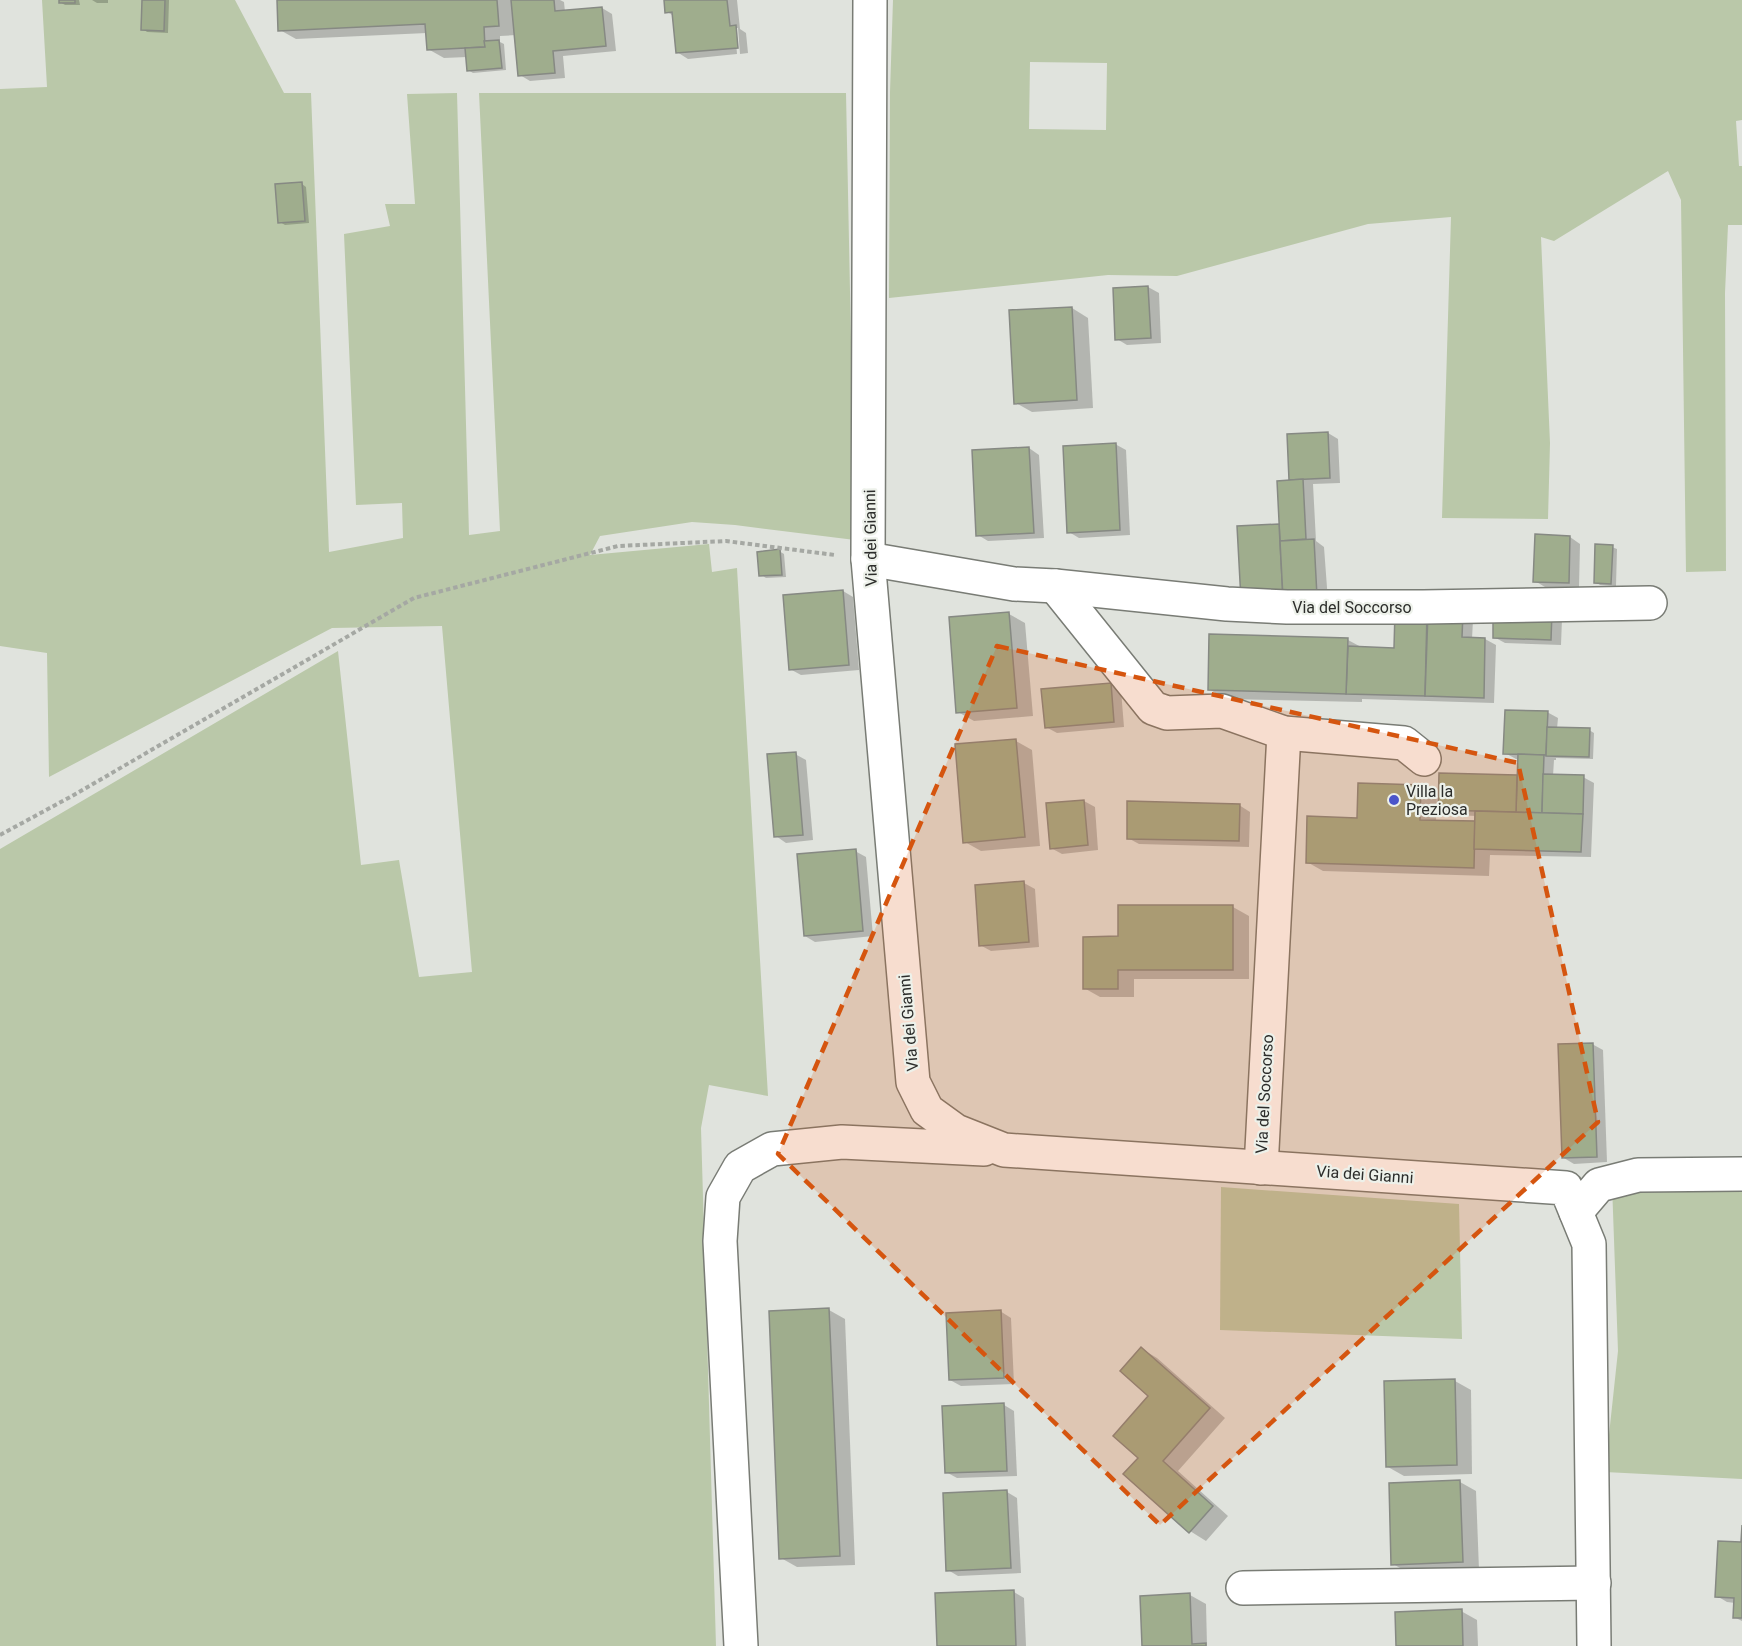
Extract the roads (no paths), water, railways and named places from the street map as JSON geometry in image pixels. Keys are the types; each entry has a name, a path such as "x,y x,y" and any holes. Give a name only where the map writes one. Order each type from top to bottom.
{"street":[{"name":"Via dei Gianni","path":"870,0 868,559 913,1082 927,1110 956,1131 1004,1150 1566,1188 1590,1244 1594,1646"},
{"name":"Via del Soccorso","path":"868,559 1014,584 1055,586 1227,604 1287,607 1423,607 1650,603"},
{"path":"1055,586 1154,708 1167,713 1222,711 1284,733 1404,743 1424,759"},
{"name":"Via del Soccorso","path":"1261,1168 1284,733"},
{"path":"741,1646 720,1241 723,1197 740,1167 772,1149 843,1142 1004,1150"},
{"path":"1576,1212 1599,1185 1638,1175 1742,1174"},
{"path":"1243,1588 1594,1583"}],"place":[{"name":"Villa la Preziosa","path":"1394,800"}]}
